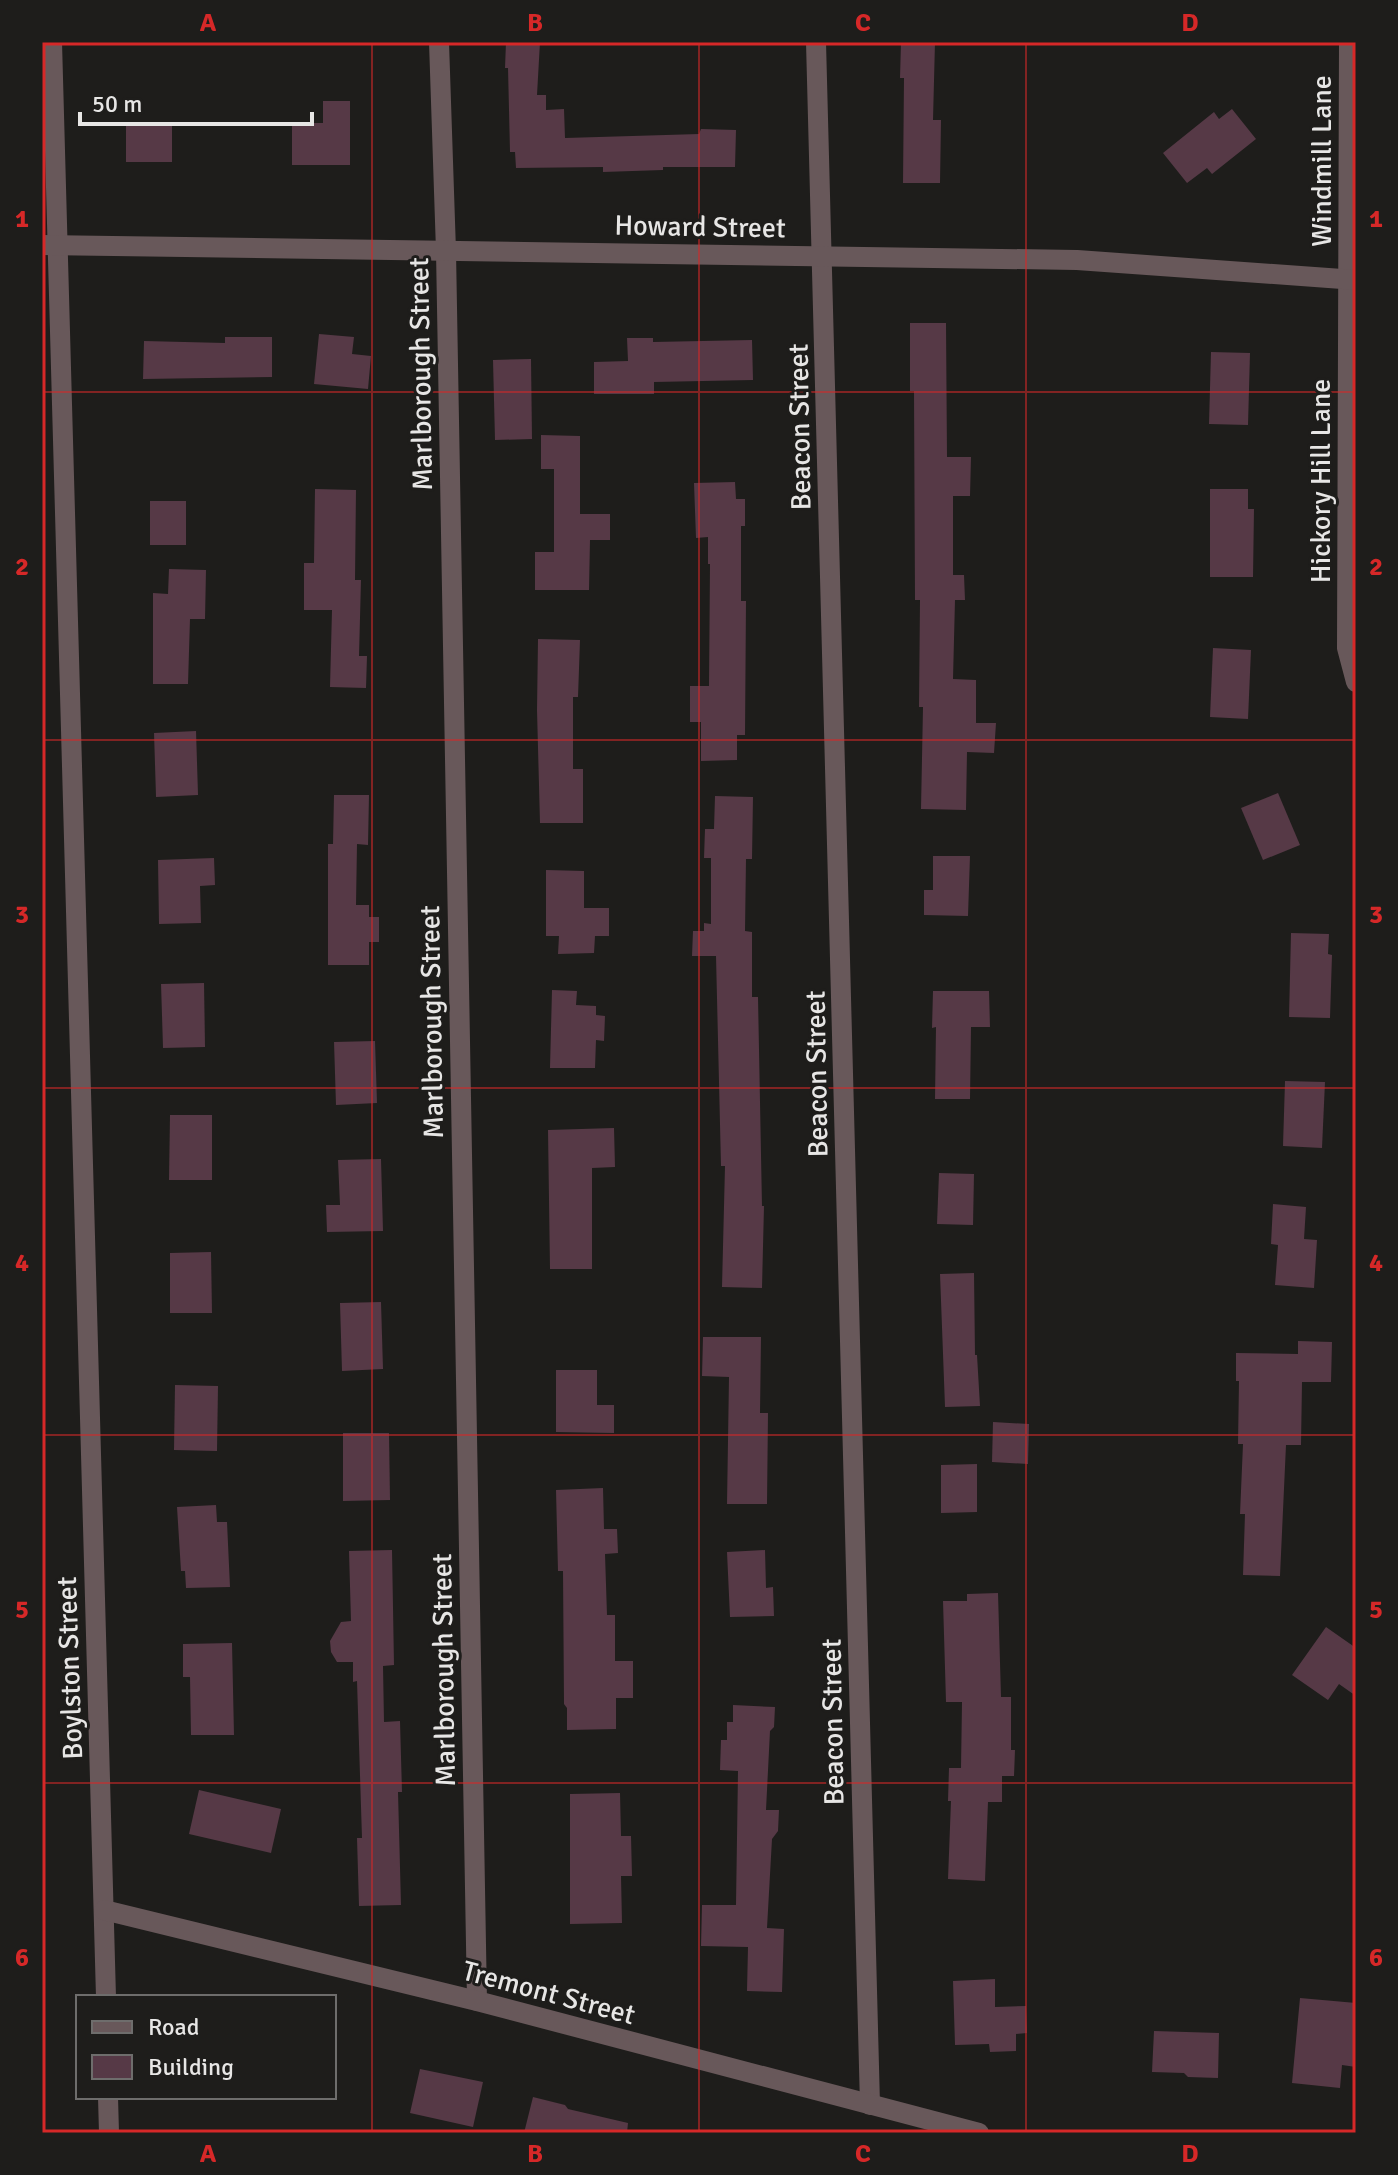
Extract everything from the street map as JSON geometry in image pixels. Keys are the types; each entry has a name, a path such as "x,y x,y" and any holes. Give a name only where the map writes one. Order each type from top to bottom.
{"street":[{"name":"Boylston Street","path":"52,42 50,245 106,1995"},
{"name":"Marlborough Street","path":"439,42 446,251 477,2001"},
{"name":"Beacon Street","path":"816,42 870,2105"},
{"name":"Windmill Lane","path":"1349,42 1352,280"},
{"name":"Howard Street","path":"50,245 1077,260 1352,280"},
{"name":"Hickory Hill Lane","path":"1352,280 1347,648 1356,682"},
{"name":"Tremont Street","path":"104,1910 477,2001 979,2133"},
{"path":"108,2099 109,2133"}],"building":[{"path":"506,42 540,42 537,95 546,95 546,110 564,109 565,138 699,134 701,129 736,130 735,167 663,167 663,170 603,172 603,167 516,168 515,152 510,152"},
{"path":"901,42 935,42 933,120 941,120 940,183 903,183 904,78 900,78"},
{"path":"323,101 350,101 350,165 292,165 292,123 323,123"},
{"path":"1232,109 1256,139 1212,174 1207,168 1187,183 1163,153 1214,112 1219,119"},
{"path":"172,124 172,162 126,162 126,125"},
{"path":"910,323 946,323 947,457 971,457 970,496 953,496 953,575 964,575 965,600 955,600 953,679 976,680 976,723 996,723 994,753 967,752 966,810 921,809 923,707 919,707 920,600 915,600 914,391 910,391"},
{"path":"319,334 354,337 352,354 371,356 368,389 314,384"},
{"path":"225,337 272,337 272,377 143,379 144,341 225,343"},
{"path":"627,338 653,338 653,342 752,340 753,380 654,382 654,394 594,394 594,362 628,361"},
{"path":"1211,352 1250,353 1248,425 1209,424"},
{"path":"531,359 532,439 495,440 493,360"},
{"path":"541,435 580,436 580,514 610,514 610,540 590,540 589,590 535,590 535,552 554,552 554,469 541,469"},
{"path":"735,482 736,499 745,499 745,526 741,526 741,601 746,601 745,735 737,735 737,760 701,761 701,722 690,722 690,686 709,686 710,564 708,537 696,538 694,483"},
{"path":"315,489 356,490 355,580 361,580 359,656 367,656 366,688 330,687 332,610 304,610 304,563 314,563"},
{"path":"1210,489 1248,489 1248,509 1254,509 1253,577 1210,577"},
{"path":"150,501 186,501 186,545 150,545"},
{"path":"169,569 206,570 205,619 190,619 188,684 153,684 153,593 168,594"},
{"path":"538,639 580,640 578,697 573,697 573,769 583,769 583,823 540,823"},
{"path":"1213,648 1251,650 1248,719 1210,717"},
{"path":"196,731 198,795 156,797 154,733"},
{"path":"1278,793 1300,845 1263,860 1241,808"},
{"path":"334,795 369,795 368,845 357,844 356,905 369,905 369,917 379,917 379,942 369,942 369,965 328,965 328,844 333,844"},
{"path":"715,796 753,797 752,859 746,859 745,931 752,932 752,997 758,997 764,1206 762,1288 722,1287 725,1166 721,1166 716,956 692,956 693,931 704,931 704,923 711,924 711,858 704,858 705,829 714,829"},
{"path":"933,856 970,856 968,916 924,915 924,890 933,890"},
{"path":"214,858 215,885 200,886 201,923 159,924 158,860"},
{"path":"546,870 584,871 584,908 609,908 609,936 595,936 594,953 558,954 559,936 546,936"},
{"path":"1291,933 1329,934 1328,954 1332,955 1330,1018 1289,1017"},
{"path":"204,983 205,1047 163,1048 161,984"},
{"path":"552,990 577,991 576,1005 596,1006 596,1015 605,1016 604,1041 596,1040 595,1068 550,1068"},
{"path":"933,991 989,991 990,1027 971,1027 970,1099 935,1099"},
{"path":"375,1041 377,1103 336,1105 334,1042"},
{"path":"1285,1081 1325,1082 1322,1148 1283,1146"},
{"path":"170,1115 212,1115 212,1180 169,1180"},
{"path":"614,1128 615,1167 592,1168 592,1269 550,1269 548,1130"},
{"path":"381,1159 383,1231 327,1232 326,1205 340,1205 338,1160"},
{"path":"939,1173 974,1174 973,1225 937,1224"},
{"path":"1273,1204 1306,1207 1304,1239 1317,1240 1314,1288 1275,1285 1278,1245 1271,1244"},
{"path":"211,1252 212,1313 170,1313 170,1253"},
{"path":"974,1273 975,1355 980,1406 945,1407 940,1274"},
{"path":"381,1302 383,1369 342,1371 340,1303"},
{"path":"703,1337 761,1337 760,1413 768,1413 767,1504 727,1504 729,1377 702,1376"},
{"path":"1298,1341 1332,1342 1331,1382 1302,1382 1301,1445 1286,1445 1280,1576 1243,1575 1245,1514 1240,1514 1243,1444 1238,1444 1236,1353 1298,1354"},
{"path":"556,1370 597,1370 597,1405 614,1405 614,1433 556,1432"},
{"path":"175,1385 218,1386 217,1451 174,1450"},
{"path":"993,1422 1029,1424 1028,1464 992,1462"},
{"path":"343,1433 389,1433 390,1500 343,1501"},
{"path":"977,1464 977,1512 941,1513 941,1465"},
{"path":"603,1488 604,1529 617,1529 618,1553 605,1554 607,1615 615,1615 615,1661 633,1661 633,1698 616,1698 616,1729 567,1730 563,1571 558,1571 556,1490"},
{"path":"216,1505 217,1522 227,1522 230,1587 186,1588 185,1571 181,1571 177,1507"},
{"path":"392,1550 394,1665 383,1666 384,1722 400,1721 401,1905 359,1906 357,1838 362,1838 357,1681 353,1682 353,1662 337,1662 331,1652 330,1641 341,1622 351,1621 349,1551"},
{"path":"765,1550 766,1588 773,1587 774,1616 730,1617 727,1552"},
{"path":"998,1593 1001,1697 1011,1697 1014,1776 1002,1776 1002,1802 988,1802 985,1881 948,1879 949,1768 961,1768 962,1702 946,1702 943,1601 967,1601 967,1594"},
{"path":"1326,1627 1356,1648 1356,1696 1339,1684 1328,1700 1292,1675"},
{"path":"232,1643 234,1735 191,1735 190,1677 183,1677 183,1644"},
{"path":"733,1705 775,1707 774,1727 770,1731 766,1810 779,1810 778,1831 772,1839 767,1928 784,1929 782,1992 747,1991 748,1947 701,1946 702,1905 736,1905 738,1771 720,1770 721,1740 727,1740 727,1722 733,1722"},
{"path":"199,1790 281,1809 271,1853 189,1834"},
{"path":"620,1793 621,1836 631,1836 632,1876 621,1876 622,1923 570,1924 570,1794"},
{"path":"995,1979 995,2007 1026,2006 1027,2033 1016,2034 1016,2051 990,2052 989,2044 955,2045 953,1981"},
{"path":"1300,1998 1356,2003 1356,2067 1342,2065 1340,2088 1292,2083"},
{"path":"1154,2031 1219,2033 1218,2078 1152,2072"},
{"path":"420,2069 483,2082 473,2127 410,2113"},
{"path":"533,2097 628,2123 627,2133 524,2133"}]}
